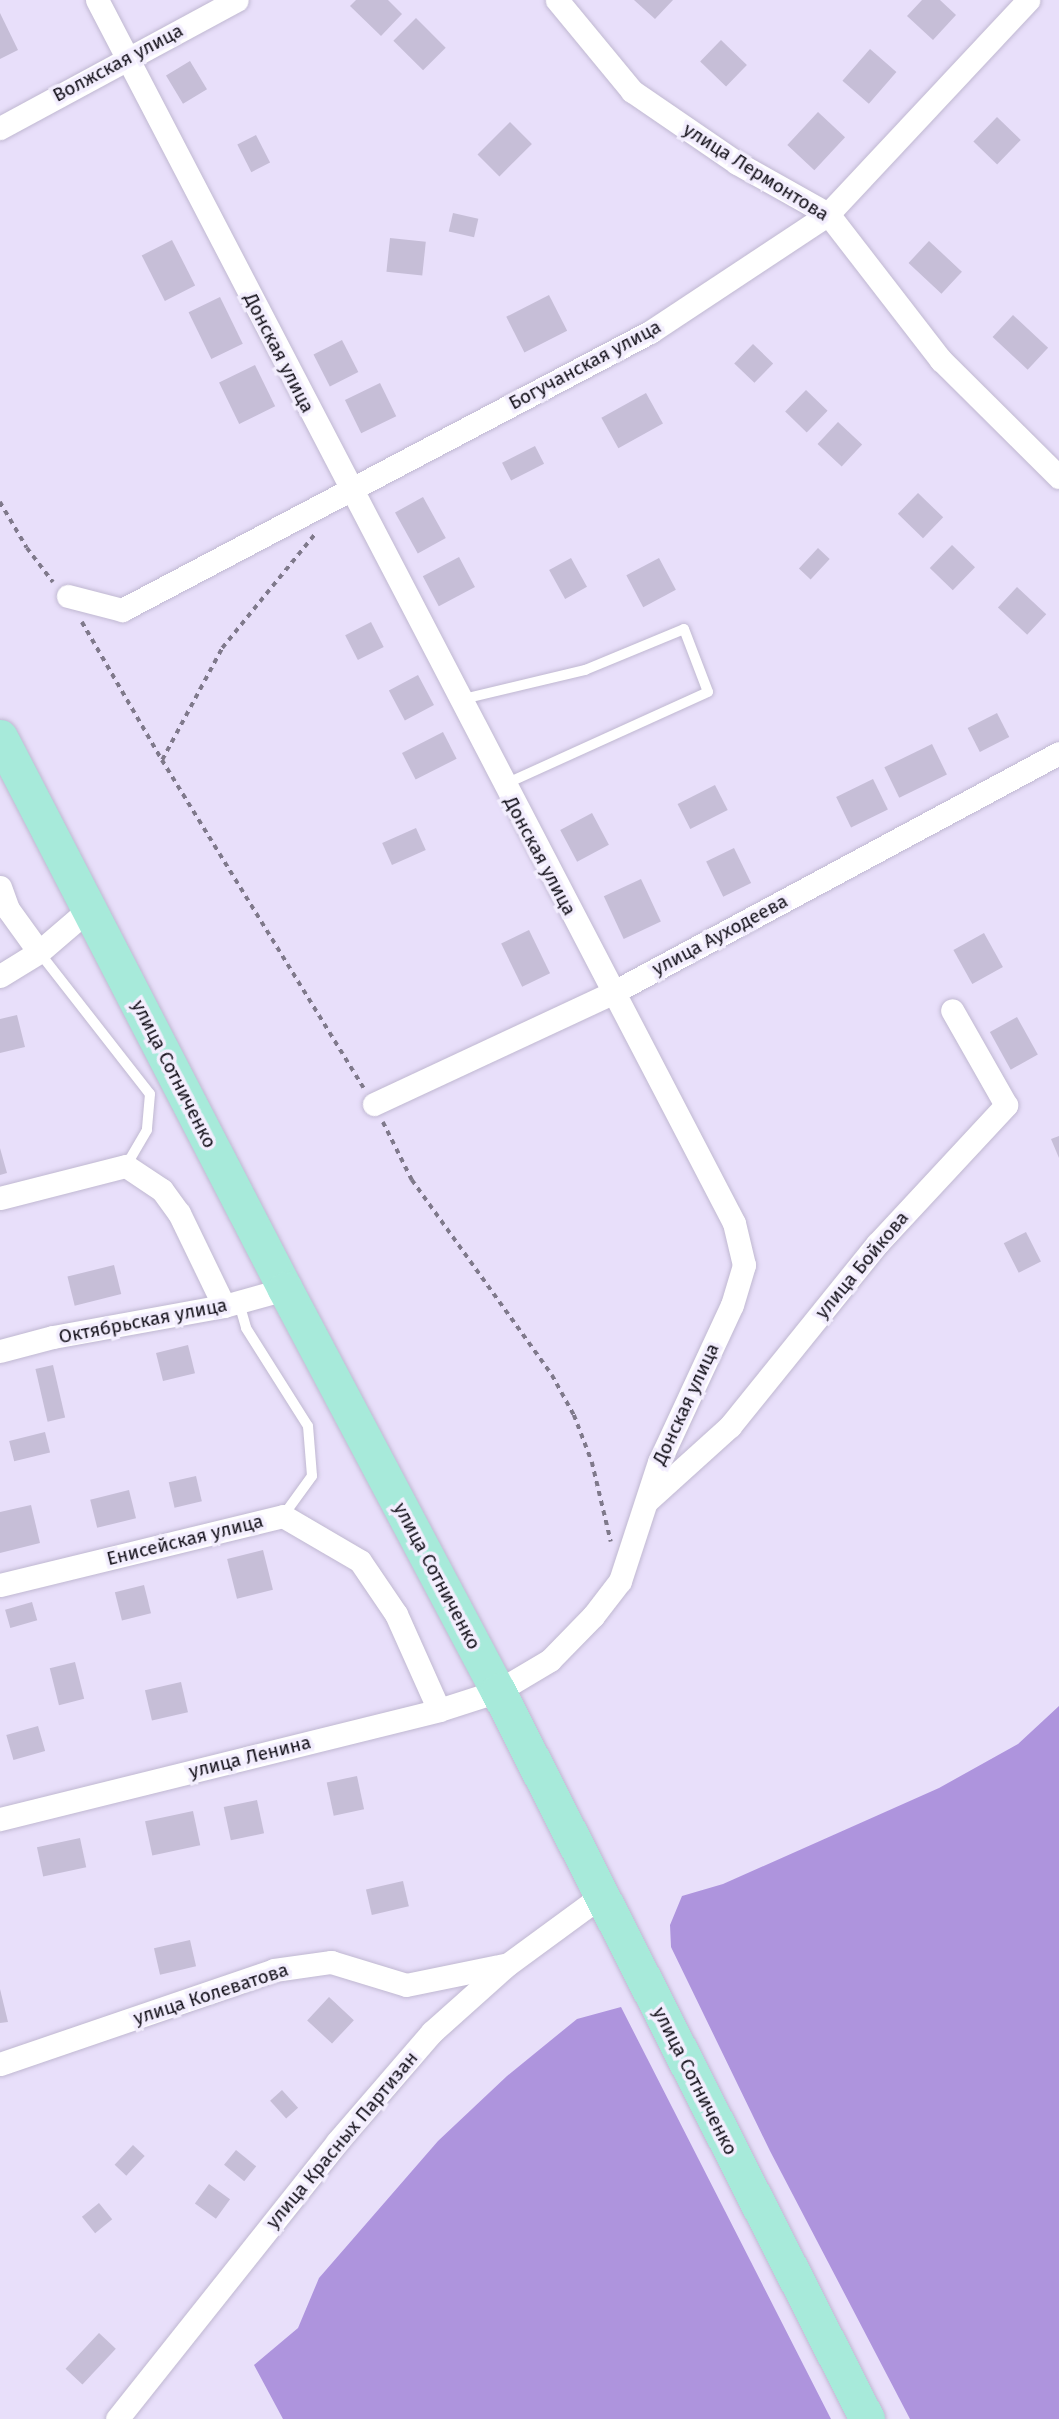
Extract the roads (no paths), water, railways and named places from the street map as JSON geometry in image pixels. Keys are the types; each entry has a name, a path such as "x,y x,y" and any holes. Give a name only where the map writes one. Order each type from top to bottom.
{"main road":[{"name":"улица Сотниченко","path":"0,737 285,1289 498,1691 867,2419"}],"street":[{"name":"Донская улица","path":"97,0 503,785 734,1223 744,1265 732,1305 659,1462 620,1581 593,1616 550,1660 498,1691"},
{"name":"Волжская улица","path":"0,128 237,0"},
{"name":"улица Лермонтова","path":"557,0 632,91 737,163 828,214 941,360 1059,477"},
{"name":"Богучанская улица","path":"68,596 122,610 650,332 828,214 1028,0"},
{"name":"улица Ауходеева","path":"374,1104 612,993 1059,754"},
{"path":"0,887 8,909 39,952"},
{"path":"0,976 39,952 89,909"},
{"name":"улица Бойкова","path":"645,1503 730,1426 877,1244 1006,1105 952,1010"},
{"path":"0,1198 126,1166 162,1190 179,1213 231,1305"},
{"name":"Октябрьская улица","path":"0,1350 53,1337 231,1305 285,1289"},
{"name":"Енисейская улица","path":"0,1585 283,1516 359,1561 396,1614 439,1710"},
{"name":"улица Ленина","path":"0,1819 439,1710 498,1691"},
{"name":"улица Красных Партизан","path":"117,2419 337,2142 432,2032 507,1965 601,1896"},
{"name":"улица Колеватова","path":"0,2064 274,1970 331,1962 407,1985 507,1965"}],"lane":[{"path":"459,700 585,670 684,629 708,692 503,785"},
{"path":"39,952 150,1094 147,1130 126,1166"},
{"path":"231,1305 308,1426 312,1476 283,1516"}]}
